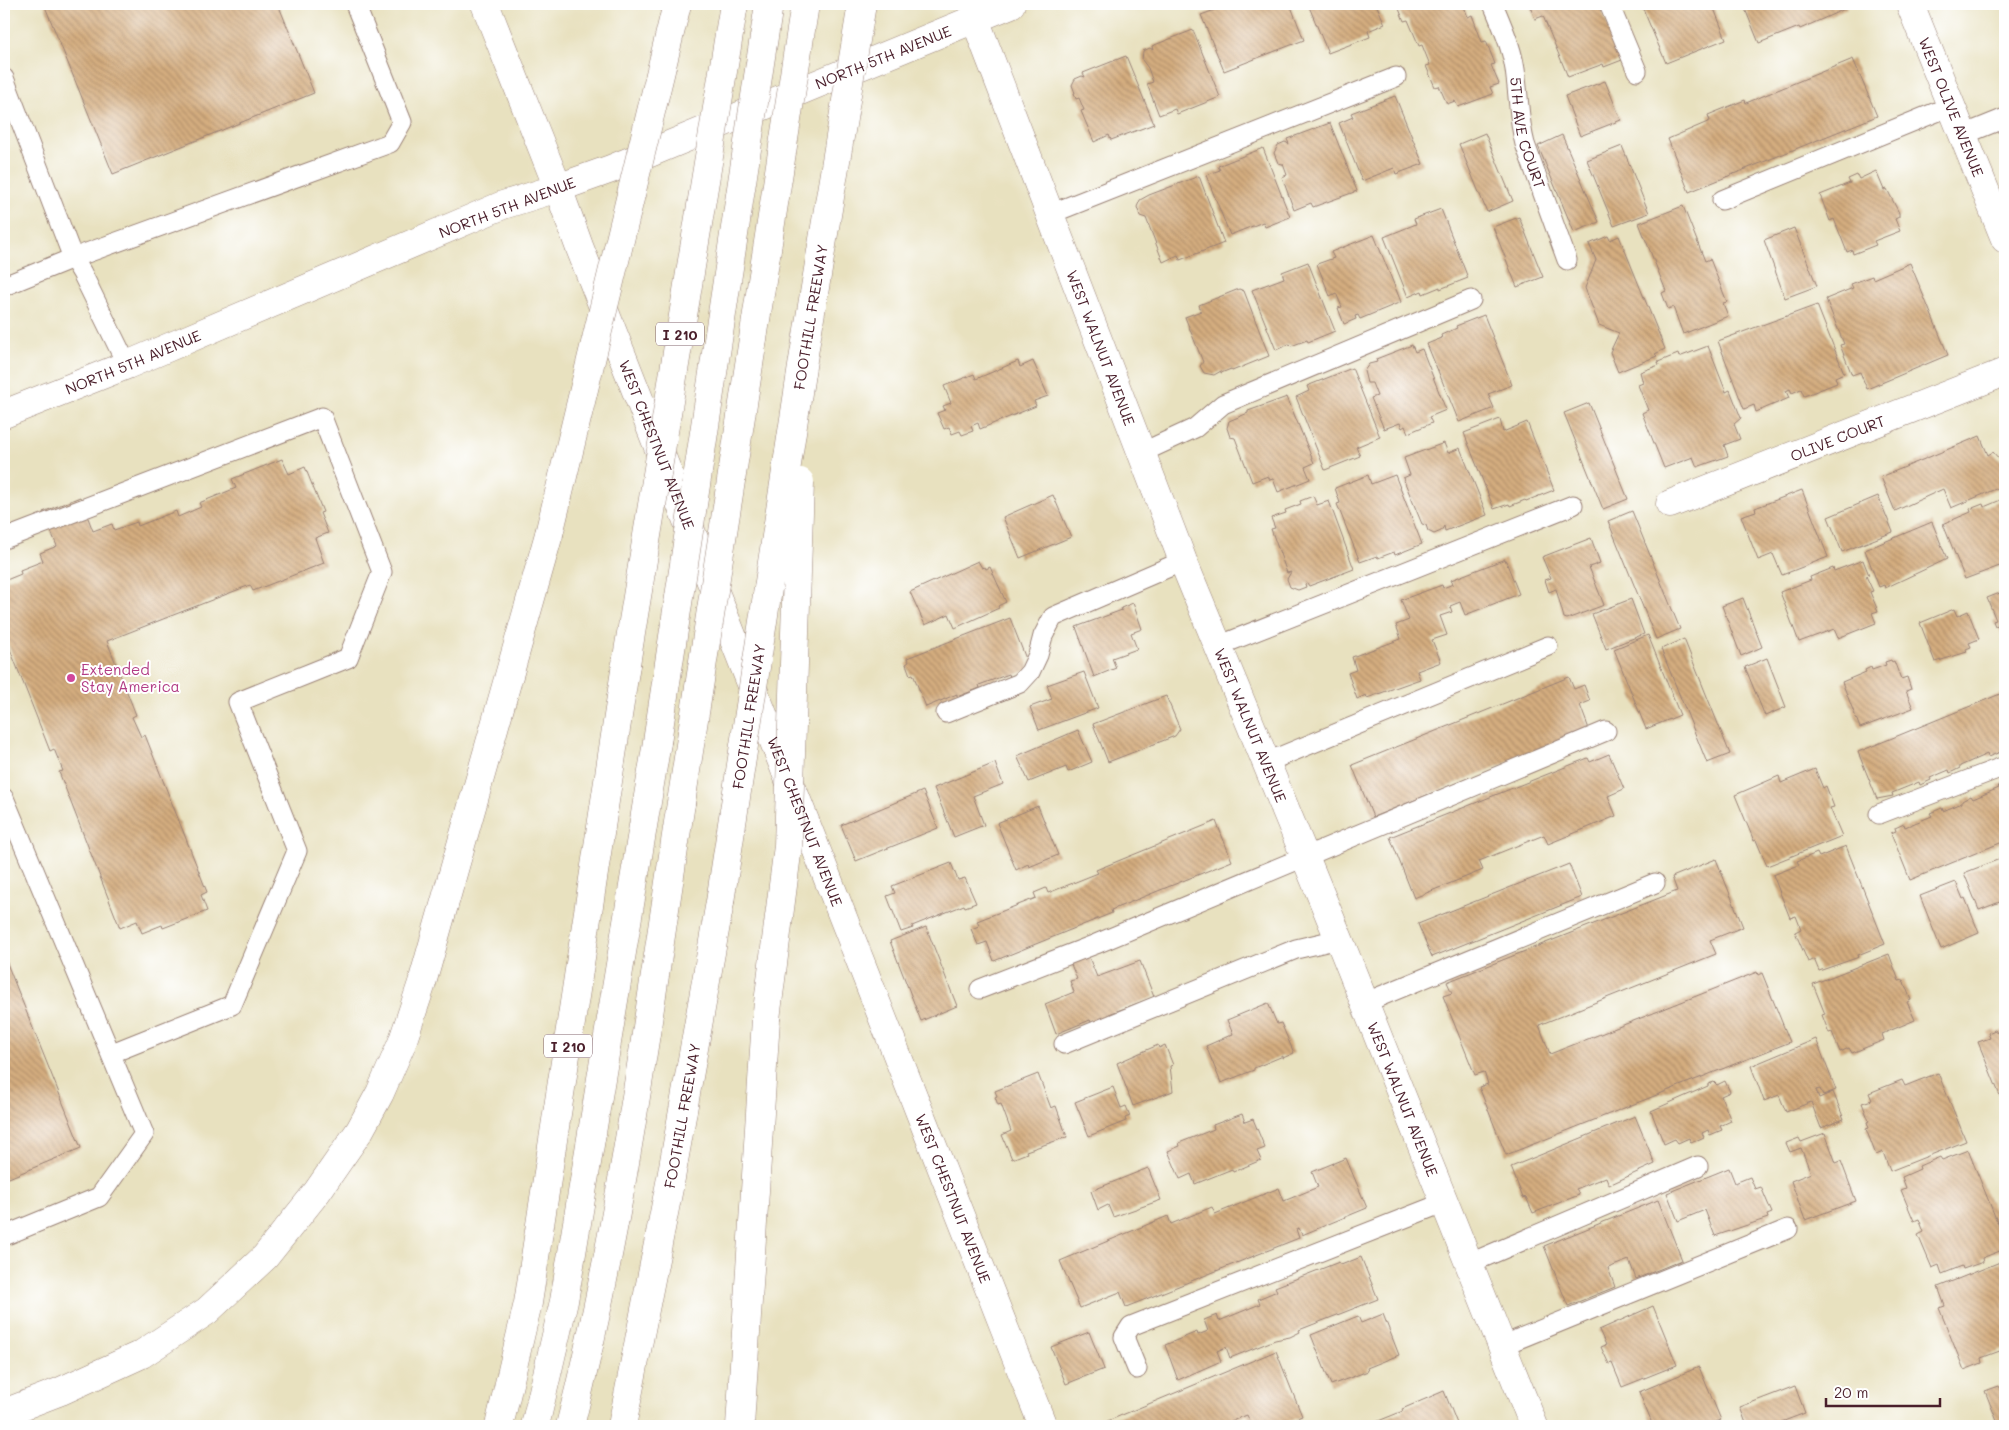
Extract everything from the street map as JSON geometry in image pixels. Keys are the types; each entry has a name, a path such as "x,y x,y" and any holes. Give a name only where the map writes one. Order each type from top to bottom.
{"main road":[{"name":"WEST CHESTNUT AVENUE","path":"485,4 1043,1426"},
{"path":"4,1413 61,1391 142,1354 207,1311 265,1257 317,1192 360,1130 380,1093 402,1043 422,983 549,534 677,4"},
{"name":"I 210","path":"499,1426 528,1303 626,664 734,4"},
{"path":"535,1426 564,1301 657,742 769,4"},
{"path":"570,1426 587,1360 625,1166 805,4"},
{"name":"FOOTHILL FREEWAY","path":"622,1426 672,1178 720,902 803,360 862,4"},
{"name":"NORTH 5TH AVENUE","path":"4,414 127,365 503,205 611,169 1012,4"},
{"name":"WEST OLIVE AVENUE","path":"1910,4 2005,239"},
{"name":"WEST WALNUT AVENUE","path":"975,19 1183,561 1339,939 1443,1203 1534,1426"},
{"path":"740,1426 766,1019 788,846 803,360"},
{"name":"OLIVE COURT","path":"1670,504 2005,372"}],"lane":[{"path":"4,286 73,258 390,143 402,122 356,4"},
{"name":"5TH AVE COURT","path":"1493,4 1511,53 1525,144 1567,260"},
{"path":"1609,4 1637,71"},
{"path":"1050,214 1396,77"},
{"path":"4,78 73,258 127,365"},
{"path":"1722,200 1950,106"},
{"path":"1963,135 2005,118"},
{"path":"1142,453 1195,428 1223,404 1471,300"},
{"path":"4,539 322,416 382,572 348,658 238,702 297,851 232,1005 112,1053"},
{"path":"1218,646 1574,505"},
{"path":"946,713 1020,683 1030,672 1038,655 1043,636 1053,617 1183,561"},
{"path":"1267,762 1548,646"},
{"path":"980,989 1096,944 1606,731"},
{"path":"1879,814 2005,766"},
{"path":"4,798 112,1053 144,1134 100,1197 4,1236"},
{"path":"1364,1003 1655,882"},
{"path":"1064,1044 1296,949 1339,939"},
{"path":"1468,1264 1698,1166"},
{"path":"1137,1369 1124,1337 1131,1326 1443,1203"},
{"path":"1501,1346 1788,1229"}],"building":[{"path":"44,4 278,4 314,93 113,174"},
{"path":"1231,4 1290,4 1304,40 1224,71 1201,15"},
{"path":"1308,4 1376,4 1385,24 1368,31 1370,37 1328,53"},
{"path":"1397,4 1463,4 1468,17 1472,15 1482,42 1486,41 1495,64 1491,65 1499,84 1490,87 1493,94 1458,107 1455,101 1447,104 1439,86 1435,87 1426,66 1430,65 1422,45 1419,46 1408,20 1404,21"},
{"path":"1529,4 1599,4 1622,60 1604,67 1603,64 1568,77 1543,16 1535,19"},
{"path":"1641,4 1715,4 1713,6 1726,39 1666,63"},
{"path":"1743,4 1845,4 1847,8 1800,29 1799,27 1759,43"},
{"path":"1193,30 1220,97 1177,114 1175,109 1159,115 1147,84 1153,82 1148,68 1142,60 1143,51 1150,48 1153,50 1152,46"},
{"path":"1126,56 1154,124 1111,140 1109,135 1094,142 1081,111 1084,110 1079,98 1076,99 1072,85 1075,79 1082,76 1085,77 1083,73"},
{"path":"1853,59 1877,116 1689,192 1668,139 1710,121 1708,115 1745,100 1746,103"},
{"path":"1605,81 1621,120 1580,136 1565,96"},
{"path":"1395,96 1423,164 1396,174 1394,168 1362,181 1339,123 1353,117 1351,113"},
{"path":"1330,123 1357,191 1313,207 1311,203 1294,210 1282,177 1287,175 1283,164 1278,163 1274,153 1278,145 1285,142 1289,144 1287,139"},
{"path":"1485,133 1513,201 1487,212 1459,144"},
{"path":"1562,135 1599,222 1574,232 1538,146"},
{"path":"1622,146 1649,213 1614,226 1587,160"},
{"path":"1263,148 1290,217 1265,227 1263,222 1230,235 1206,175 1220,170 1218,166"},
{"path":"1876,171 1884,190 1887,189 1899,213 1899,217 1895,219 1900,231 1874,241 1876,245 1853,254 1852,250 1847,252 1834,219 1830,221 1820,195 1850,183 1848,179 1857,175 1859,179"},
{"path":"1199,176 1224,243 1180,260 1178,255 1163,262 1146,218 1140,216 1137,207 1140,200 1149,195"},
{"path":"1683,206 1705,261 1710,259 1727,302 1723,303 1728,316 1683,334 1673,307 1668,309 1662,293 1666,291 1639,223"},
{"path":"1441,209 1468,278 1440,289 1440,287 1423,294 1422,291 1408,297 1384,237 1416,224 1414,219"},
{"path":"1519,217 1543,277 1517,287 1493,227"},
{"path":"1794,228 1817,286 1785,298 1764,240"},
{"path":"1374,235 1401,302 1360,319 1358,315 1355,316 1356,319 1344,324 1338,308 1342,307 1336,293 1330,296 1317,264 1334,258 1331,252"},
{"path":"1608,236 1610,240 1619,236 1665,349 1655,354 1657,356 1618,372 1610,352 1619,333 1599,325 1585,288 1596,260 1589,244"},
{"path":"1308,262 1335,331 1308,342 1307,340 1291,346 1289,344 1276,350 1252,290 1284,278 1282,272"},
{"path":"1910,263 1948,355 1867,389 1860,372 1852,375 1840,345 1844,344 1826,299 1853,288 1851,284 1872,276 1873,279"},
{"path":"1239,289 1244,291 1269,356 1232,371 1231,369 1221,373 1221,371 1214,375 1204,373 1200,366 1203,362 1185,317 1201,311 1199,305"},
{"path":"1817,305 1844,373 1835,377 1837,383 1804,396 1801,389 1792,393 1790,389 1786,391 1789,398 1756,412 1754,405 1744,409 1718,341"},
{"path":"1484,315 1512,385 1488,394 1494,408 1459,422 1427,344 1442,338 1441,335 1457,328 1456,326"},
{"path":"1412,345 1415,352 1422,349 1446,410 1429,417 1432,423 1408,433 1405,426 1402,428 1400,423 1384,429 1371,398 1377,396 1372,383 1367,383 1364,371 1369,364 1377,362 1376,359"},
{"path":"1708,346 1726,392 1730,390 1741,418 1734,424 1740,439 1724,445 1728,456 1697,467 1693,457 1664,468 1642,413 1648,410 1638,385 1643,383 1640,372 1659,365 1658,362 1678,354 1679,357"},
{"path":"1018,361 1020,367 1033,361 1048,396 1034,401 1036,406 980,429 978,423 971,426 973,431 962,435 960,431 952,434 949,427 944,429 937,413 945,410 943,406 951,403 944,386 974,374 976,379"},
{"path":"1352,368 1380,437 1356,447 1360,456 1325,470 1296,397 1309,391 1307,386"},
{"path":"1287,397 1314,463 1305,467 1310,479 1278,492 1273,479 1270,480 1268,476 1252,482 1235,438 1230,437 1227,428 1229,421 1248,413 1248,411"},
{"path":"1589,403 1628,499 1603,509 1564,413"},
{"path":"1500,419 1503,432 1527,422 1554,490 1526,501 1494,509 1464,433"},
{"path":"1980,436 1988,455 1993,452 2000,460 2002,459 2005,466 2005,485 1951,508 1943,489 1895,511 1881,477"},
{"path":"1444,443 1448,453 1460,448 1487,515 1445,531 1444,526 1441,531 1434,534 1428,531 1426,525 1422,524 1403,478 1410,475 1404,458"},
{"name":"Extended Stay America","path":"282,459 289,474 305,467 323,512 320,513 328,533 315,538 324,563 253,591 250,585 107,641 136,715 132,717 141,737 145,735 207,892 201,895 207,911 163,928 162,925 142,933 137,921 120,928 59,772 63,771 54,749 50,751 4,634 4,581 21,574 20,570 43,561 40,553 57,546 43,512 80,497 93,531 112,524 114,530 137,522 138,526 176,511 178,517 201,507 199,503 236,488 232,479"},
{"path":"1368,475 1371,484 1395,475 1422,544 1395,555 1394,552 1360,562 1337,504 1340,503 1335,488"},
{"path":"1802,490 1828,557 1782,575 1773,554 1758,560 1741,516 1756,511 1755,508"},
{"path":"1053,495 1071,537 1020,558 1003,517"},
{"path":"1313,496 1317,505 1329,501 1354,569 1309,586 1307,583 1305,584 1306,587 1298,590 1290,587 1287,579 1291,572 1287,573 1271,529 1275,528 1271,518 1286,513 1285,510 1301,504 1300,501"},
{"path":"1878,496 1893,532 1842,552 1828,517"},
{"path":"2003,499 2005,504 2005,564 1965,579 1943,524 1971,512 1970,509 1983,504 1984,507"},
{"path":"1632,511 1680,629 1656,639 1608,521"},
{"path":"1932,522 1947,559 1885,588 1884,585 1879,587 1865,550"},
{"path":"1591,538 1600,563 1589,567 1604,605 1567,619 1564,618 1556,589 1549,592 1545,580 1551,578 1542,557"},
{"path":"1505,559 1519,594 1465,615 1460,602 1450,606 1452,612 1440,616 1447,635 1432,640 1441,662 1417,671 1420,679 1367,698 1366,695 1357,699 1348,673 1356,670 1352,657 1401,639 1396,625 1409,620 1401,600 1442,585 1443,588 1453,584 1451,580"},
{"path":"1863,560 1869,575 1866,576 1873,591 1870,592 1878,611 1872,613 1876,623 1838,638 1834,629 1799,642 1780,592 1811,580 1810,577 1833,568 1834,571"},
{"path":"978,561 982,568 990,567 1006,602 998,606 999,608 955,628 949,614 925,625 910,592"},
{"path":"2005,591 2005,643 1998,625 1995,626 1993,621 1996,620 1987,598"},
{"path":"1743,598 1762,647 1741,656 1722,606"},
{"path":"1631,599 1644,634 1606,649 1592,614"},
{"path":"1133,603 1142,629 1131,633 1137,649 1112,658 1116,668 1094,677 1076,627 1122,610 1121,608"},
{"path":"1954,609 1957,616 1968,611 1979,639 1969,643 1971,647 1966,649 1967,652 1935,662 1920,623"},
{"path":"1010,618 1030,669 1010,677 1009,674 979,685 980,688 957,697 957,694 926,707 913,674 910,675 906,664 909,662 907,658"},
{"path":"1648,635 1680,715 1646,729 1614,649"},
{"path":"1684,639 1730,754 1707,763 1661,649"},
{"path":"1767,658 1786,707 1765,716 1745,667"},
{"path":"1891,660 1892,662 1894,661 1901,679 1907,677 1911,689 1906,691 1913,708 1860,728 1842,682 1866,672 1865,670 1871,667 1872,670 1886,665 1885,662"},
{"path":"1084,672 1098,708 1039,730 1030,707 1052,699 1047,685"},
{"path":"1569,677 1574,689 1584,685 1590,701 1580,705 1589,729 1373,817 1352,765"},
{"path":"2005,692 2005,750 1988,757 1987,754 1960,766 1960,768 1950,773 1949,770 1930,778 1931,780 1920,785 1919,782 1892,793 1893,796 1877,799 1858,752"},
{"path":"1166,696 1180,729 1175,736 1108,762 1093,724"},
{"path":"1078,730 1092,762 1068,772 1066,767 1029,782 1017,756"},
{"path":"1609,754 1624,789 1608,796 1616,816 1548,844 1544,835 1479,861 1483,870 1414,898 1390,837 1588,758 1590,762"},
{"path":"995,763 1003,784 973,796 984,825 954,837 934,788"},
{"path":"1815,769 1823,788 1826,786 1834,807 1830,808 1842,836 1767,866 1756,840 1754,841 1735,795 1779,776 1781,783"},
{"path":"2005,783 2005,841 1910,880 1891,833 1896,831 1895,828 1904,824 1905,827 1932,816 1930,813 1942,808 1943,811 1962,803 1962,801 1971,796 1973,799 1999,788 1998,785"},
{"path":"923,791 938,828 856,861 841,825"},
{"path":"1038,806 1058,855 1029,867 1028,864 1016,870 997,823"},
{"path":"1216,821 1232,861 1111,910 1112,913 994,961 987,942 978,945 971,929 979,926 977,921 1036,898 1034,893 1046,888 1048,893 1098,873 1096,870"},
{"path":"1846,846 1885,944 1858,955 1859,957 1819,971 1814,959 1808,962 1795,932 1801,929 1796,916 1790,918 1773,875 1799,865 1797,861 1817,853 1819,857"},
{"path":"2005,857 2005,900 1979,910 1964,873"},
{"path":"1716,859 1743,927 1710,940 1716,954 1539,1025 1550,1054 1757,972 1758,975 1762,973 1790,1042 1506,1155 1479,1087 1488,1084 1484,1072 1475,1075 1443,996 1452,993 1447,982 1677,891 1672,877"},
{"path":"951,863 958,880 965,878 976,903 965,907 964,905 901,932 887,896 895,893 892,886"},
{"path":"1569,864 1582,897 1432,957 1418,924"},
{"path":"1956,882 1963,899 1965,898 1979,933 1941,949 1920,896"},
{"path":"926,927 957,1006 921,1021 890,941"},
{"path":"1889,954 1899,981 1903,980 1911,1000 1907,1002 1915,1020 1882,1034 1884,1040 1852,1053 1849,1048 1840,1052 1832,1032 1829,1033 1822,1015 1825,1014 1813,984"},
{"path":"1088,955 1097,977 1140,961 1154,997 1109,1014 1110,1017 1092,1024 1090,1020 1056,1034 1045,1004 1074,992 1070,981 1077,979 1070,962"},
{"path":"4,956 81,1148 4,1180"},
{"path":"1268,1003 1277,1024 1281,1023 1294,1053 1221,1083 1206,1046 1233,1034 1227,1020"},
{"path":"1995,1030 1997,1033 2005,1030 2005,1108 1978,1042 1990,1038 1988,1033"},
{"path":"1816,1039 1836,1090 1823,1095 1820,1089 1816,1090 1819,1098 1833,1092 1844,1119 1821,1128 1811,1102 1786,1112 1779,1095 1764,1101 1751,1066"},
{"path":"1158,1045 1159,1048 1165,1045 1173,1065 1170,1066 1173,1091 1133,1106 1117,1063"},
{"path":"1938,1073 1966,1141 1890,1171 1883,1152 1876,1155 1866,1129 1869,1128 1867,1122 1869,1121 1862,1103 1872,1100 1869,1093 1902,1080 1905,1086"},
{"path":"1038,1074 1051,1108 1056,1106 1067,1137 1026,1151 1027,1153 1012,1159 1002,1135 1011,1131 1001,1104 998,1105 995,1091"},
{"path":"1725,1081 1730,1092 1721,1096 1731,1121 1720,1126 1722,1130 1710,1135 1708,1130 1702,1133 1704,1137 1691,1143 1689,1138 1678,1143 1675,1139 1664,1144 1651,1111 1708,1086 1708,1084 1714,1082 1717,1085"},
{"path":"1113,1087 1121,1108 1126,1106 1130,1116 1125,1118 1126,1121 1089,1136 1075,1102"},
{"path":"1242,1114 1245,1122 1253,1119 1265,1148 1257,1151 1261,1160 1233,1172 1232,1169 1195,1184 1191,1174 1180,1179 1168,1151 1180,1146 1179,1143 1214,1129 1213,1125"},
{"path":"1635,1116 1655,1164 1609,1185 1606,1177 1576,1189 1579,1195 1533,1213 1526,1197 1523,1198 1511,1167"},
{"path":"1825,1133 1836,1163 1841,1161 1856,1201 1805,1220 1791,1181 1811,1173 1801,1148 1790,1152 1786,1143 1799,1138 1801,1142"},
{"path":"1968,1150 2005,1241 2005,1249 1982,1258 1983,1262 1963,1269 1962,1266 1942,1274 1939,1265 1932,1268 1918,1235 1924,1232 1919,1219 1914,1221 1901,1190 1906,1188 1902,1177 1920,1169 1919,1166 1940,1157 1942,1160"},
{"path":"1346,1158 1367,1208 1302,1235 1299,1228 1296,1229 1299,1238 1126,1307 1120,1292 1080,1308 1060,1261 1168,1216 1171,1224 1212,1207 1215,1214 1279,1188 1284,1201 1318,1187 1312,1172"},
{"path":"1148,1168 1161,1200 1113,1217 1108,1205 1098,1210 1091,1191"},
{"path":"1729,1168 1735,1183 1750,1177 1755,1189 1761,1187 1772,1213 1767,1215 1768,1218 1715,1236 1705,1210 1678,1221 1667,1193"},
{"path":"1658,1200 1682,1260 1636,1279 1629,1260 1608,1268 1615,1287 1568,1306 1544,1246"},
{"path":"1361,1257 1378,1299 1299,1330 1300,1332 1290,1337 1275,1340 1230,1358 1226,1347 1217,1351 1221,1361 1178,1380 1165,1345 1197,1332 1198,1335 1208,1331 1204,1320 1217,1315 1219,1321 1260,1304 1258,1299 1277,1291 1275,1287 1339,1262 1341,1265"},
{"path":"2005,1260 2005,1349 1981,1358 1982,1363 1964,1370 1939,1308 1945,1306 1938,1287"},
{"path":"1653,1306 1677,1365 1622,1387 1612,1363 1609,1364 1601,1347 1606,1345 1599,1330"},
{"path":"1383,1314 1399,1355 1367,1368 1368,1371 1331,1385 1311,1335 1358,1316 1361,1323"},
{"path":"1089,1332 1104,1369 1066,1384 1051,1347"},
{"path":"1276,1351 1302,1416 1277,1426 1252,1426 1247,1415 1219,1426 1098,1425"},
{"path":"1699,1367 1721,1420 1706,1426 1653,1426 1639,1392"},
{"path":"1795,1386 1805,1413 1771,1426 1747,1426 1740,1407"},
{"path":"1999,1386 2002,1391 2005,1389 2005,1426 1999,1426 1985,1391"},
{"path":"1444,1391 1458,1426 1366,1426 1403,1411 1402,1409"}],"place":[{"name":"Extended Stay America","path":"71,678"}]}
